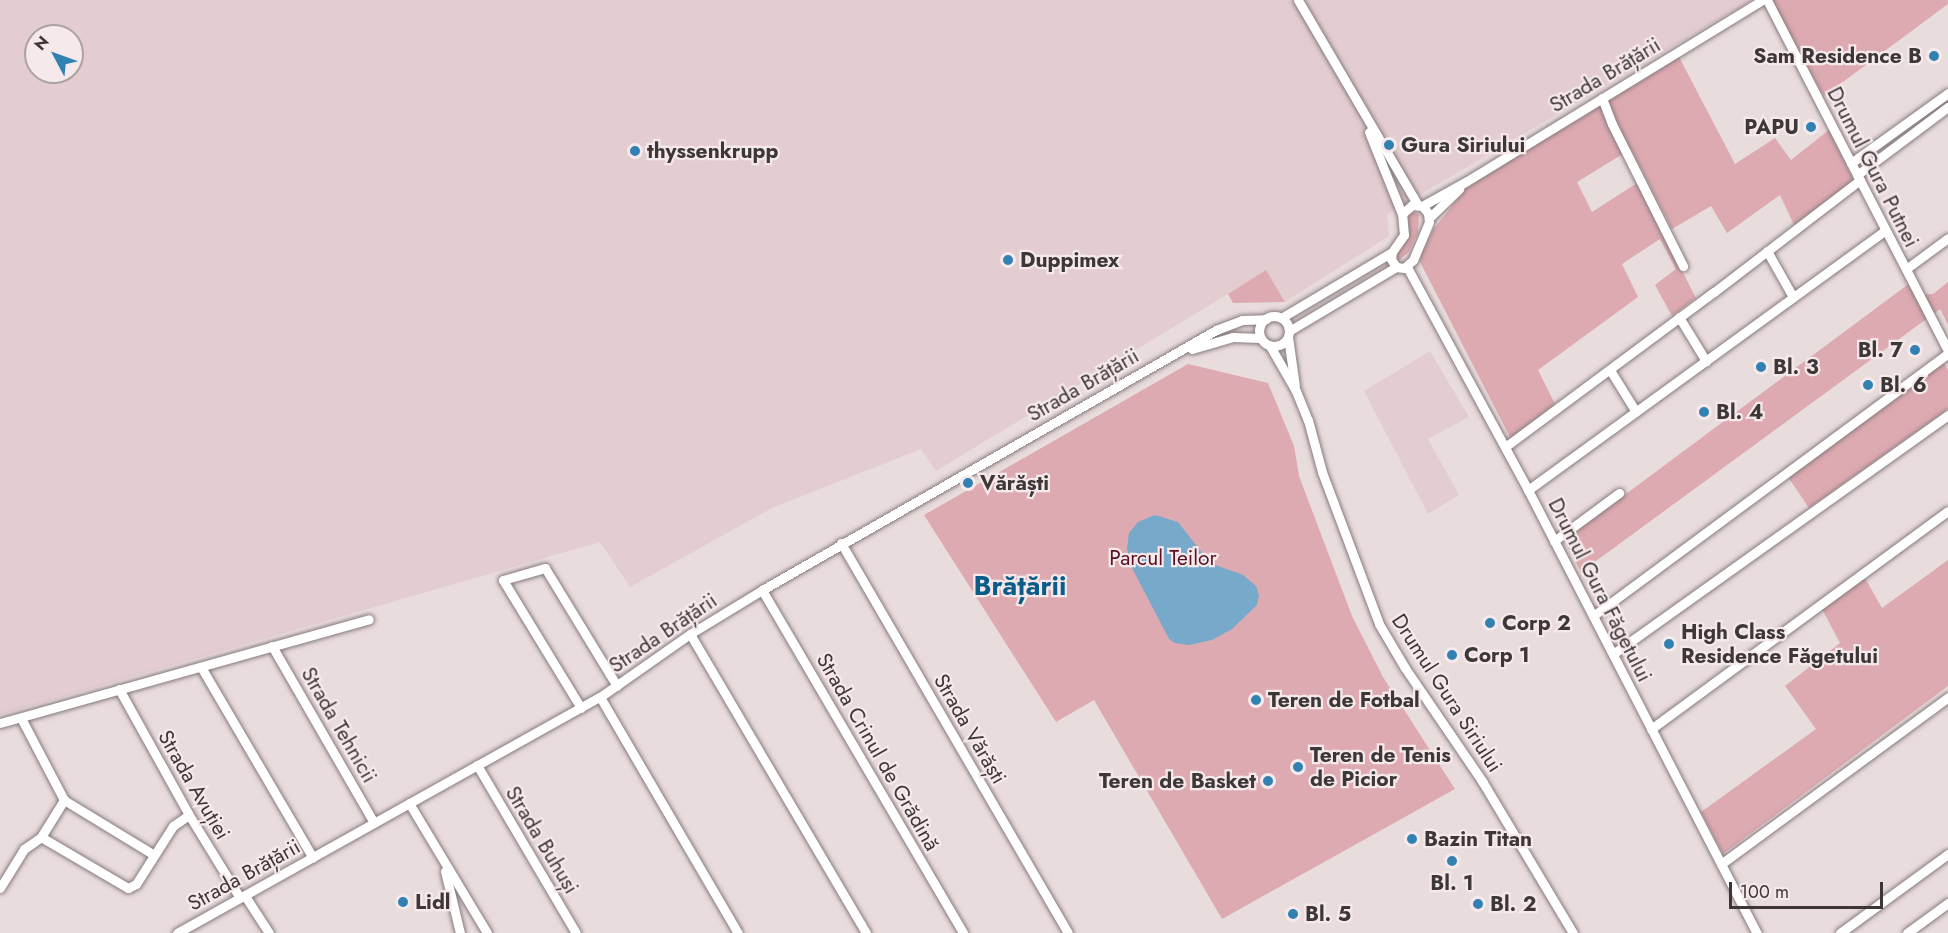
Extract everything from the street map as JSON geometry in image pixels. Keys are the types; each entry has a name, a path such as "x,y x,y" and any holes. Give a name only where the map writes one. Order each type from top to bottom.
{"street":[{"path":"1298,0 1356,102 1429,218 1419,248 1407,267 1396,267 1289,334 1278,346 1270,346 1261,338 1260,325 1266,319 1281,318 1392,252"},
{"name":"Strada Brățării","path":"1402,214 1408,207 1419,205 1467,181 1762,0"},
{"name":"Drumul Gura Putnei","path":"1767,0 1948,352"},
{"path":"1851,163 1948,93"},
{"path":"1602,98 1612,124 1683,266"},
{"path":"1356,102 1402,214 1404,234 1392,252 1391,259 1396,267"},
{"path":"1505,447 1767,251 1948,107"},
{"name":"Strada Brățării","path":"1429,218 1467,181"},
{"path":"1528,490 1886,230"},
{"path":"1906,269 1948,238"},
{"path":"1767,251 1793,297"},
{"name":"Drumul Gura Făgetului","path":"1407,267 1528,490 1757,933"},
{"path":"1679,317 1706,361"},
{"path":"1281,318 1287,323 1289,334"},
{"name":"Strada Brățării","path":"177,933 600,697 690,634 762,590 1167,358 1225,326 1242,320 1266,319"},
{"name":"Drumul Gura Siriului","path":"1289,334 1296,391"},
{"name":"Strada Brățării","path":"1167,358 1233,337 1261,338"},
{"name":"Drumul Gura Siriului","path":"1270,346 1296,391 1314,436 1322,472 1379,624 1405,668 1482,781 1573,933"},
{"path":"1593,616 1948,352"},
{"path":"1610,370 1636,412"},
{"path":"1613,654 1948,415"},
{"path":"1554,541 1618,494"},
{"path":"1652,729 1948,511"},
{"name":"Strada Vărăști","path":"841,543 1068,933"},
{"path":"581,708 503,580 544,568 617,686"},
{"name":"Strada Crinul de Grădină","path":"762,590 963,933"},
{"path":"0,723 369,619"},
{"path":"690,634 866,933"},
{"name":"Strada Tehnicii","path":"272,645 374,823"},
{"path":"201,667 313,858"},
{"name":"Strada Avuției","path":"119,689 189,815 268,933"},
{"path":"600,697 738,933"},
{"path":"1722,864 1948,697"},
{"path":"21,718 64,800 154,855"},
{"name":"Strada Buhuși","path":"477,765 574,932"},
{"path":"0,888 24,849 41,837 64,800"},
{"path":"409,803 487,933"},
{"path":"41,837 128,888 136,884 173,826 189,815"},
{"path":"1839,933 1948,854"},
{"path":"444,863 460,933"},
{"path":"1907,933 1948,903"}],"shaded area":[{"path":"0,0 1752,0 1387,214 1389,236 1285,302 1266,271 936,471 921,449 772,508 630,587 600,542 0,715"},
{"path":"1430,351 1469,417 1428,439 1459,495 1428,514 1364,391"}],"green space":[{"path":"1770,0 1948,0 1948,4 1824,96"},
{"path":"1678,55 1735,164 1775,138 1791,160 1829,130 1854,181 1794,225 1780,195 1727,233 1711,206 1672,229 1631,149 1577,182 1592,212 1637,183 1696,298 1672,316 1655,285 1676,269 1660,239 1622,264 1638,297 1538,370 1555,404 1511,439 1420,262 1422,253 1433,230 1467,187"},
{"path":"1410,212 1419,214 1418,232 1409,252 1398,261 1396,255 1405,242 1406,215"},
{"path":"1266,270 1285,302 1233,303 1228,294"},
{"path":"1948,282 1948,325 1940,309 1581,572 1564,540 1910,283 1915,295 1933,294"},
{"path":"1944,363 1948,370 1948,409 1809,508 1788,477"},
{"name":"Parcul Teilor","path":"1188,364 1268,383 1294,446 1299,476 1352,616 1383,677 1455,789 1222,919 1094,700 1056,722 924,515"},
{"path":"1948,560 1948,686 1723,854 1701,812 1816,729 1785,686 1840,643 1822,609 1865,578 1882,608"}],"water":[{"path":"1155,515 1178,522 1210,563 1243,575 1256,586 1259,596 1257,605 1232,629 1212,640 1189,645 1175,643 1169,639 1132,568 1127,549 1129,533 1138,522"}],"place":[{"name":"Sam Residence B","path":"1934,56"},
{"name":"PAPU","path":"1811,127"},
{"name":"Gura Siriului","path":"1389,145"},
{"name":"thyssenkrupp","path":"635,151"},
{"name":"Duppimex","path":"1008,260"},
{"name":"Bl. 7","path":"1915,350"},
{"name":"Bl. 3","path":"1761,367"},
{"name":"Bl. 6","path":"1868,385"},
{"name":"Bl. 4","path":"1704,412"},
{"name":"Vărăști","path":"968,483"},
{"name":"Corp 2","path":"1490,623"},
{"name":"High Class Residence Făgetului","path":"1669,644"},
{"name":"Corp 1","path":"1452,655"},
{"name":"Teren de Fotbal","path":"1256,700"},
{"name":"Teren de Tenis de Picior","path":"1298,767"},
{"name":"Teren de Basket","path":"1268,781"},
{"name":"Bazin Titan","path":"1412,839"},
{"name":"Bl. 1","path":"1452,861"},
{"name":"Lidl","path":"403,902"},
{"name":"Bl. 2","path":"1478,904"},
{"name":"Bl. 5","path":"1293,914"}],"district":[{"name":"Brățării","path":"1020,586"}]}
